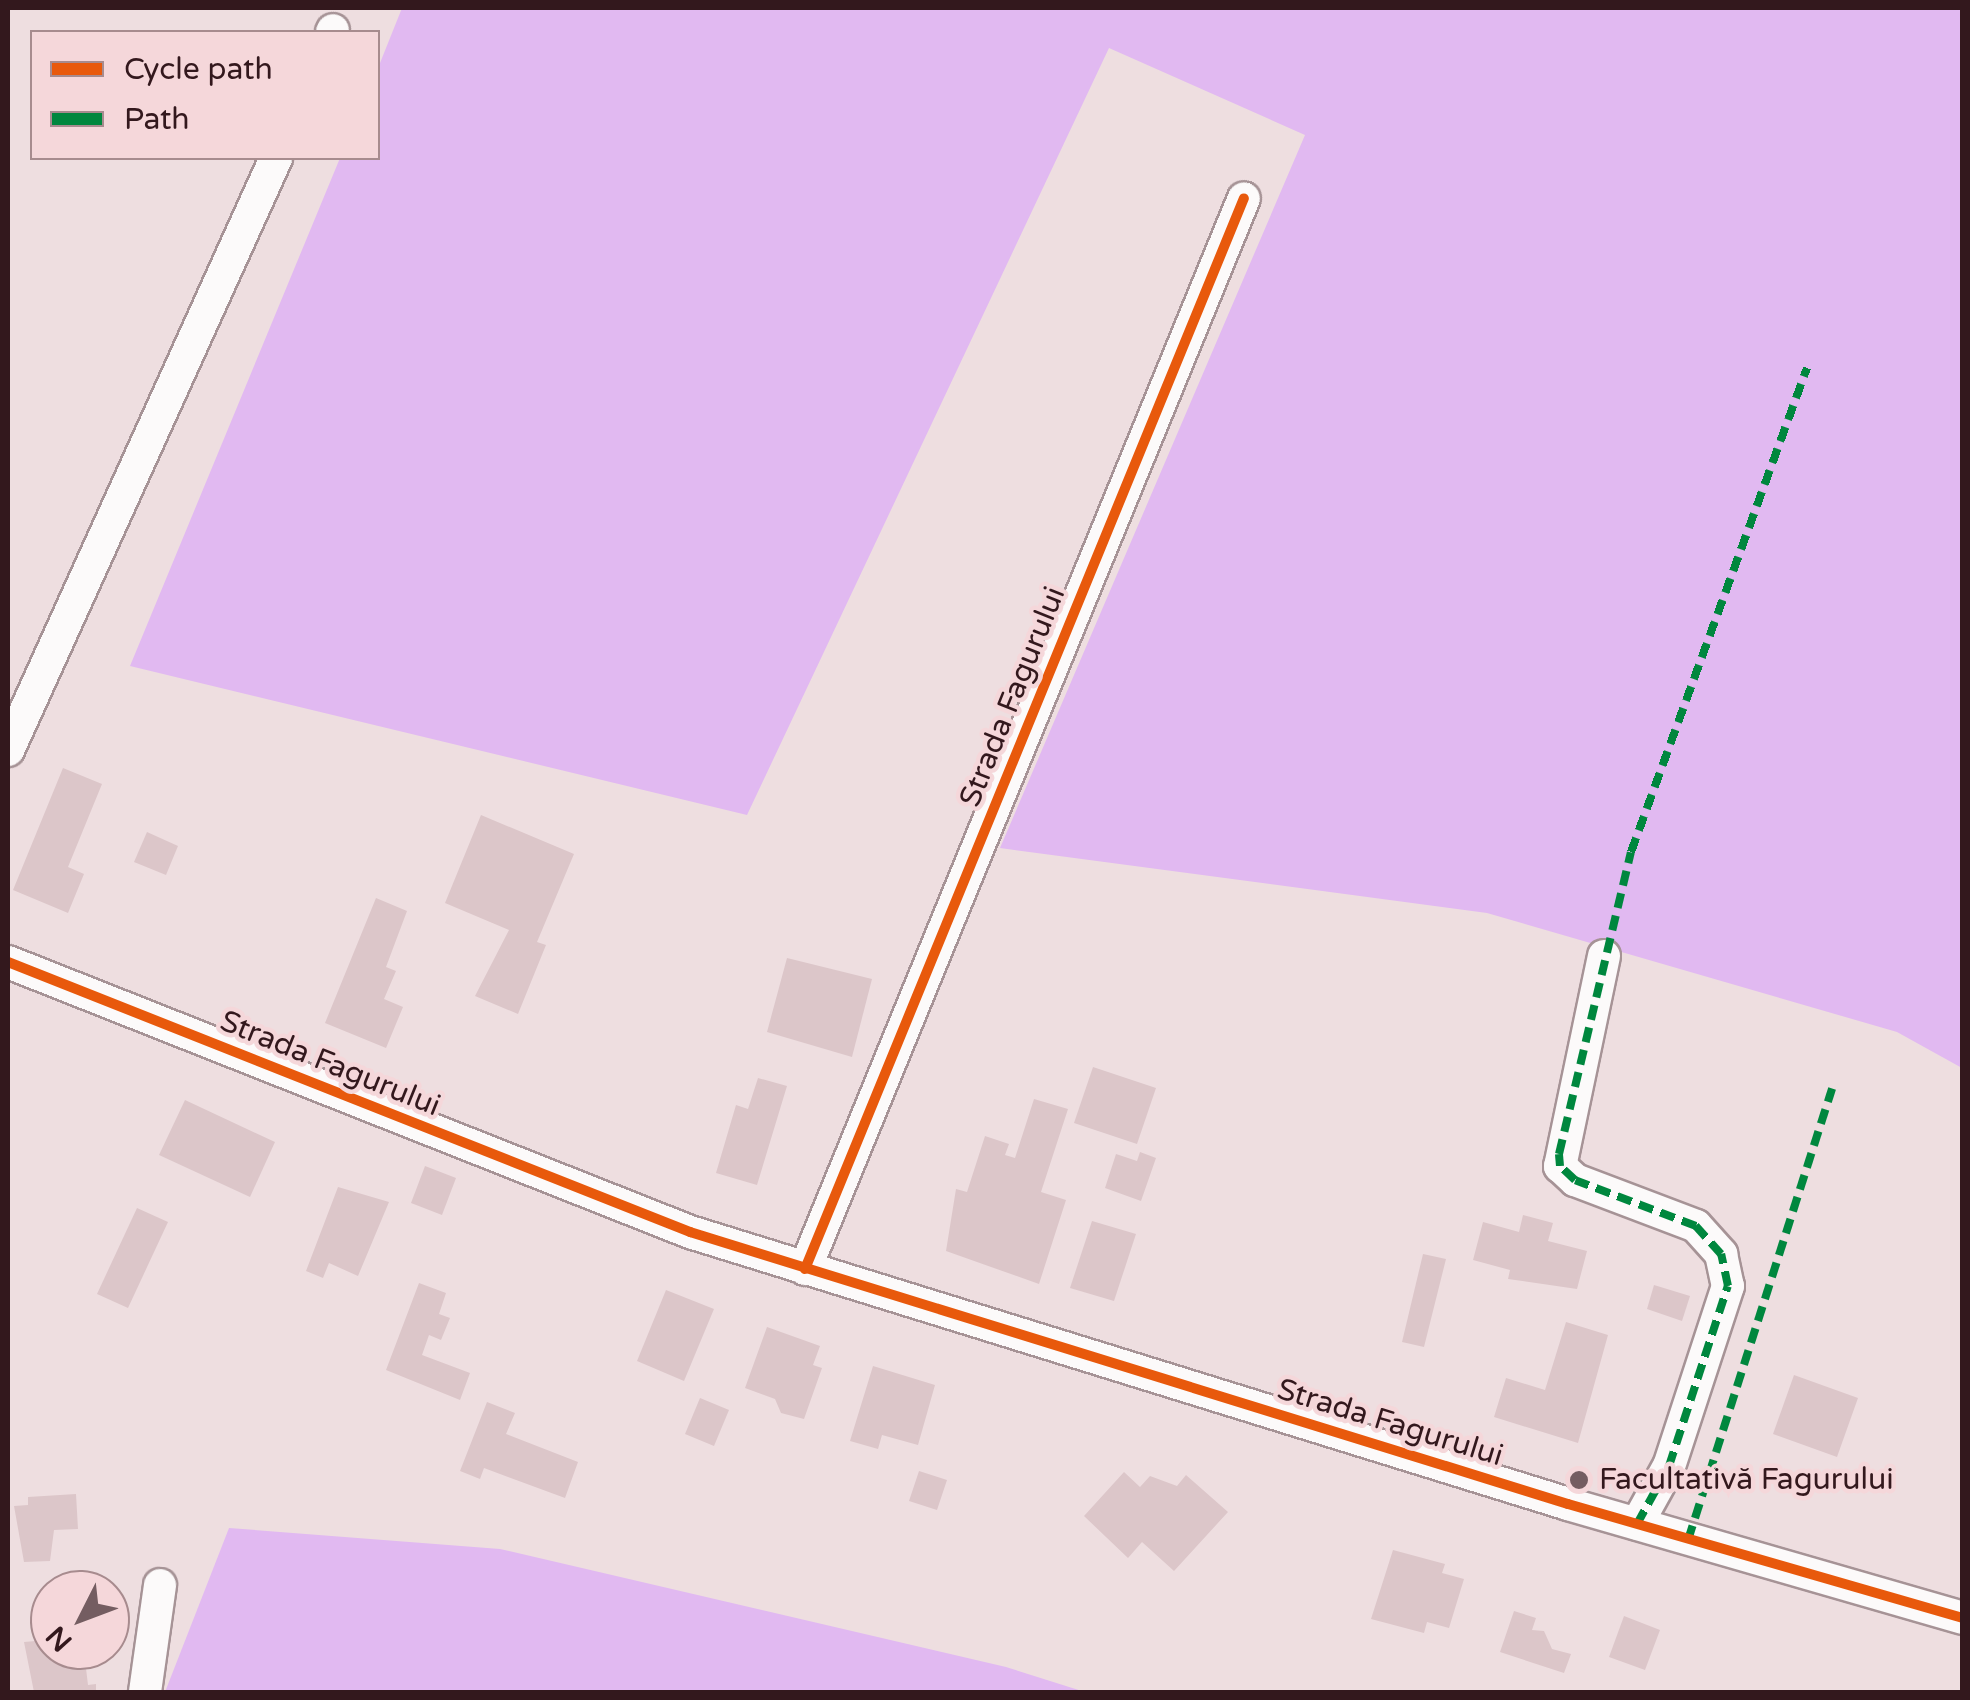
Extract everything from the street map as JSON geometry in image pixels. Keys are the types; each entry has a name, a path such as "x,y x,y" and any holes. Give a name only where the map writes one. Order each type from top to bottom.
{"street":[{"path":"8,750 275,160"},
{"name":"Strada Fagurului","path":"805,1270 1244,198"},
{"path":"1604,956 1560,1166 1575,1180 1696,1226 1720,1254 1728,1286 1669,1466 1637,1524"},
{"name":"Strada Fagurului","path":"8,962 690,1232 1637,1524 1962,1618"},
{"path":"145,1692 160,1585"}],"shaded area":[{"path":"402,8 1962,8 1962,1068 1897,1032 1487,913 1000,848 1305,135 1109,48 747,815 130,666 339,160 380,160 380,63"},
{"path":"229,1528 500,1549 1006,1667 1085,1692 165,1692"}],"building":[{"path":"63,768 102,784 68,867 84,874 68,913 13,890"},
{"path":"481,815 574,854 537,942 546,945 518,1014 475,996 509,930 445,903"},
{"path":"147,832 178,846 166,875 134,862"},
{"path":"376,898 407,911 386,967 396,971 384,999 403,1007 386,1048 325,1023"},
{"path":"787,958 872,979 852,1057 767,1032"},
{"path":"1093,1067 1156,1088 1137,1144 1074,1123"},
{"path":"758,1078 787,1086 757,1185 716,1173 736,1105 748,1109"},
{"path":"1034,1099 1068,1109 1041,1192 1066,1200 1039,1284 946,1251 956,1189 967,1192 985,1136 1009,1144 1005,1155 1015,1158"},
{"path":"185,1100 275,1142 250,1197 159,1155"},
{"path":"1140,1152 1156,1158 1141,1201 1105,1188 1116,1154 1137,1161"},
{"path":"425,1166 456,1178 442,1215 411,1203"},
{"path":"338,1187 389,1202 358,1276 329,1263 323,1278 306,1271"},
{"path":"137,1208 168,1222 128,1308 97,1294"},
{"path":"1523,1215 1553,1223 1548,1241 1587,1251 1577,1289 1508,1279 1510,1270 1473,1260 1483,1222 1519,1232"},
{"path":"1092,1221 1136,1234 1114,1301 1070,1288"},
{"path":"1423,1254 1446,1259 1424,1347 1402,1342"},
{"path":"419,1283 446,1293 439,1314 450,1318 441,1340 429,1335 422,1355 470,1373 460,1400 386,1370"},
{"path":"1654,1285 1690,1296 1682,1321 1647,1309"},
{"path":"666,1290 714,1309 684,1381 637,1361"},
{"path":"1566,1322 1608,1335 1578,1443 1494,1417 1506,1378 1545,1390"},
{"path":"767,1327 820,1346 813,1365 822,1368 804,1419 781,1413 775,1399 745,1388"},
{"path":"873,1366 935,1385 918,1445 882,1435 878,1449 850,1441"},
{"path":"1794,1375 1858,1398 1837,1457 1773,1434"},
{"path":"700,1398 729,1410 714,1446 685,1434"},
{"path":"487,1402 515,1413 506,1434 578,1462 565,1498 484,1468 480,1479 460,1471"},
{"path":"919,1471 947,1480 937,1510 909,1501"},
{"path":"1124,1472 1140,1487 1150,1476 1177,1486 1186,1475 1228,1512 1174,1571 1142,1542 1128,1558 1084,1516"},
{"path":"76,1494 78,1529 54,1530 50,1561 24,1562 14,1506 28,1505 28,1497"},
{"path":"1393,1550 1445,1564 1442,1573 1464,1579 1449,1628 1427,1622 1424,1633 1371,1619"},
{"path":"1514,1611 1536,1618 1532,1630 1544,1631 1552,1649 1571,1654 1564,1673 1500,1652"},
{"path":"1624,1616 1660,1630 1645,1670 1609,1657"},
{"path":"30,1641 30,1670 86,1670 88,1685 96,1684 96,1692 34,1692 24,1642"}],"marked path":[{"path":"1637,1524 1669,1466 1728,1286 1721,1254 1696,1226 1575,1180 1560,1166 1559,1154 1631,852 1807,368"},
{"path":"1688,1540 1832,1088"}],"cycle path":[{"path":"805,1269 1244,198"},
{"path":"8,962 690,1232 1568,1504 1962,1618"}],"place":[{"name":"Facultativă Fagurului","path":"1579,1480"}]}
